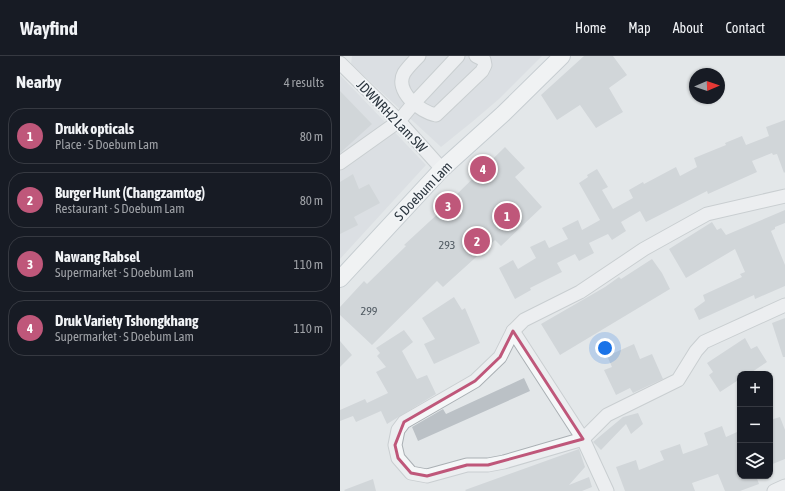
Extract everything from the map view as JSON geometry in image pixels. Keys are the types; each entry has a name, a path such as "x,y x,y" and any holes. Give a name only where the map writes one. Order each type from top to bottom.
{"main road":[{"name":"S Doebum Lam","path":"340,279 442,169 503,114 562,56"}],"street":[{"path":"419,56 404,74 401,83 413,104 428,114 436,115 482,71 485,65 484,60 476,56"},
{"path":"340,164 399,120 458,56"},
{"name":"JDWNRH2 Lam SW","path":"343,61 399,120 442,169"},
{"path":"785,196 706,214 644,250 580,292 524,320 513,331 500,358 475,381 404,422 398,430 395,445 398,458 411,473 427,476 467,465 488,465 504,462 582,439 607,415 678,380 696,351 704,342 785,305"},
{"path":"513,331 582,439 603,490"},
{"path":"774,491 785,486"}],"highlighted area":[{"path":"513,331 583,439 488,465 467,465 427,476 411,473 398,458 395,445 404,422 475,381 500,357"}],"shaded area":[{"path":"352,56 542,56 499,99 441,147 351,64"},
{"path":"340,75 426,165 340,259"}],"building":[{"path":"584,56 613,56 627,75 609,88 623,112 596,128 580,105 557,120 541,95"},
{"path":"340,91 372,124 340,153"},
{"path":"785,120 784,173 777,154 773,155 772,153 752,161 757,172 708,194 707,191 646,222 640,211 621,222 626,231 612,240 608,234 589,243 594,253 579,261 575,254 557,263 562,272 530,288 531,290 515,299 499,268 513,260 518,269 536,258 530,247 545,240 549,248 568,239 562,228 578,220 582,230 600,220 579,183 588,177 587,175 597,169 608,187 602,190 613,209 633,198 629,190 643,182 644,184 676,167 680,176 697,167 694,158 726,145 725,143 742,136 746,145 769,136 766,127"},
{"path":"505,147 525,168 515,177 542,207 501,246 495,240 443,287 437,281 372,345 340,315 340,307 364,281 367,284 406,246 404,245 455,198 454,197"},
{"path":"353,174 359,189 369,184 380,203 354,217 358,225 340,234 340,182"},
{"path":"785,210 785,223 775,227 775,229 771,231 785,265 785,286 755,299 754,295 699,320 694,309 705,301 703,295 742,277 740,274 745,272 735,249 686,278 669,249 712,222 717,230 721,228 726,235"},
{"path":"652,259 662,273 670,289 560,355 541,324 605,287 619,277 621,279"},
{"path":"454,297 462,310 465,308 480,343 434,364 424,344 435,339 422,318"},
{"path":"785,318 785,357 783,357 772,323"},
{"path":"404,330 413,342 402,351 417,379 427,375 436,394 387,424 381,411 356,422 353,416 340,421 340,410 365,399 367,403 388,393 376,372 386,367 377,356 380,353 376,348"},
{"path":"745,338 751,349 757,346 767,362 754,371 737,371 737,381 720,392 709,375 713,372 707,363"},
{"path":"340,341 352,355 340,367"},
{"path":"634,344 640,359 652,354 663,379 633,393 630,388 616,395 604,370 612,367 607,356"},
{"path":"524,378 530,391 418,441 412,427 443,409 446,414"},
{"path":"638,413 643,424 631,434 626,424 601,450 593,442 623,417"},
{"path":"780,417 785,430 785,459 773,464 773,443 773,419"},
{"path":"722,426 726,437 737,432 737,479 757,479 759,484 740,491 725,491 718,474 692,483 695,491 625,491 616,467 636,460 639,470 664,460 660,451 680,444 683,454 708,445 704,433"},
{"path":"579,449 585,467 569,485 589,477 592,487 582,491 465,490"},
{"path":"373,479 376,491 344,490"}],"place":[{"name":"Druk Variety Tshongkhang","path":"483,169"},
{"name":"Nawang Rabsel","path":"448,206"},
{"name":"Drukk opticals","path":"507,216"},
{"name":"Burger Hunt (Changzamtog)","path":"477,241"}]}
